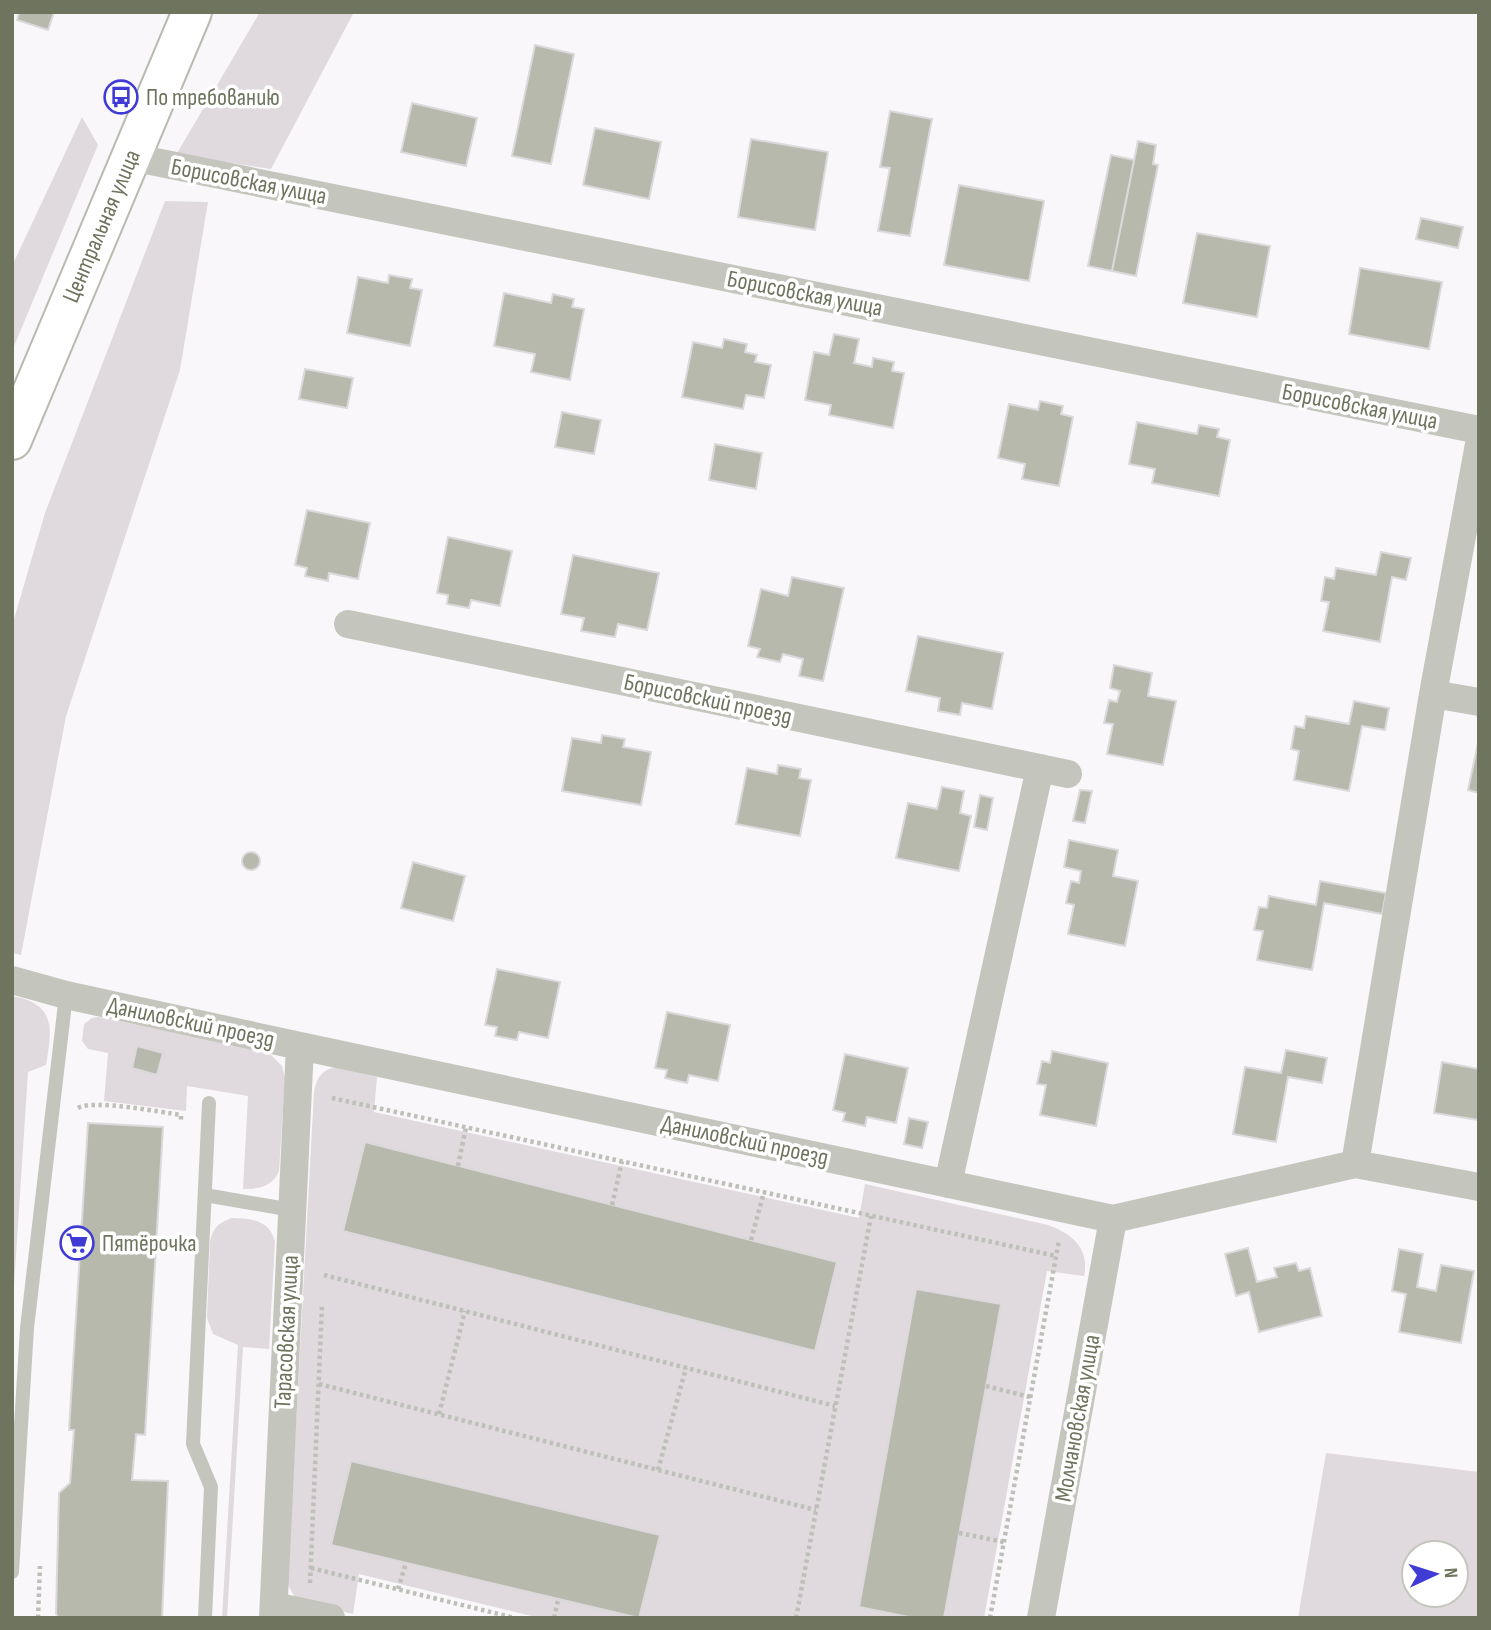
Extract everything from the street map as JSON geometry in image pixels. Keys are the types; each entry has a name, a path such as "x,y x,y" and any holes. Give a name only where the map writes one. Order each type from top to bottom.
{"street":[{"name":"Центральная улица","path":"12,440 192,12"},
{"name":"Борисовская улица","path":"131,157 1479,430"},
{"path":"1355,1164 1433,694 1479,444"},
{"name":"Борисовский проезд","path":"348,624 1068,774"},
{"path":"1433,694 1479,702"},
{"path":"948,1184 1040,768"},
{"name":"Даниловский проезд","path":"12,980 66,995 300,1046 1113,1219 1355,1164 1479,1187"},
{"name":"Тарасовская улица","path":"273,1612 300,1046"},
{"name":"Молчановская улица","path":"1041,1618 1113,1219"},
{"path":"273,1612 331,1618"}],"lane":[{"path":"12,1572 27,1328 66,995"},
{"path":"205,1618 211,1488 193,1444 209,1103"},
{"path":"205,1195 292,1210"}],"path":[{"path":"331,1111 334,1053"},
{"path":"332,1098 1056,1256"},
{"path":"72,1117 76,1108 84,1104 100,1105 181,1115 181,1128"},
{"path":"458,1166 466,1127"},
{"path":"612,1205 622,1161"},
{"path":"751,1240 764,1192"},
{"path":"990,1618 1065,1209"},
{"path":"796,1618 871,1216"},
{"path":"323,1289 324,1262"},
{"path":"324,1275 835,1406"},
{"path":"309,1593 323,1302"},
{"path":"439,1414 465,1311"},
{"path":"658,1470 687,1367"},
{"path":"319,1384 816,1510"},
{"path":"986,1386 1030,1397"},
{"path":"959,1533 1004,1542"},
{"path":"398,1589 406,1563"},
{"path":"311,1568 515,1618"},
{"path":"554,1618 558,1600"}],"shaded area":[{"path":"260,12 354,12 271,169 176,155"},
{"path":"82,117 98,145 12,351 12,266"},
{"path":"165,201 208,202 180,370 66,716 21,955 12,953 12,626 45,513"},
{"path":"12,996 37,1005 44,1012 48,1020 50,1041 46,1065 28,1072 12,1316"},
{"path":"99,1017 268,1052 282,1066 285,1078 279,1171 273,1181 260,1188 243,1189 248,1096 187,1086 186,1111 104,1101 108,1053 88,1049 82,1041 84,1024"},
{"path":"336,1067 377,1077 374,1112 859,1218 865,1184 1048,1225 1072,1238 1082,1250 1084,1276 1047,1271 984,1618 540,1618 359,1574 353,1614 297,1601 288,1585 288,1571 314,1092 320,1075"},
{"path":"232,1218 264,1224 275,1241 269,1349 243,1347 227,1618 222,1618 238,1345 213,1334 207,1318 210,1242 217,1227"},
{"path":"1326,1453 1479,1472 1479,1618 1298,1618"}],"building":[{"path":"19,12 54,12 48,30 17,20"},
{"path":"535,45 574,54 551,164 512,156"},
{"path":"412,103 477,118 466,166 401,152"},
{"path":"890,111 932,119 910,236 878,231 890,168 880,167"},
{"path":"595,128 661,142 649,199 583,185"},
{"path":"751,139 828,152 815,230 738,217"},
{"path":"1138,141 1156,145 1153,164 1158,165 1136,276 1112,271"},
{"path":"1111,155 1134,160 1112,271 1088,266"},
{"path":"959,185 1044,201 1029,281 944,265"},
{"path":"1421,218 1463,227 1458,248 1416,239"},
{"path":"1197,233 1270,246 1257,317 1183,303"},
{"path":"1360,268 1442,282 1429,349 1349,334"},
{"path":"389,275 412,279 410,288 422,290 410,346 347,333 358,277 388,283"},
{"path":"504,293 551,303 553,294 574,299 572,307 584,309 570,380 531,372 535,354 494,346"},
{"path":"834,334 859,339 854,363 872,367 873,358 894,362 892,371 904,373 893,428 829,415 831,405 805,400 814,352 829,355"},
{"path":"724,339 747,344 745,352 757,355 755,362 771,365 764,398 746,395 743,409 682,397 693,342 722,348"},
{"path":"305,369 353,378 347,408 299,399"},
{"path":"1040,401 1063,406 1061,414 1073,417 1059,486 1022,479 1025,464 998,458 1009,404 1038,410"},
{"path":"562,412 601,420 594,454 555,447"},
{"path":"1137,422 1197,434 1199,425 1219,429 1217,437 1230,440 1219,496 1152,483 1155,469 1129,464"},
{"path":"715,444 762,453 756,489 709,480"},
{"path":"307,510 370,523 358,579 329,573 328,581 305,576 307,568 295,565"},
{"path":"448,537 512,551 500,606 471,600 469,608 447,604 448,595 437,593"},
{"path":"1381,552 1411,558 1406,580 1392,577 1380,642 1323,631 1329,602 1321,601 1325,577 1334,579 1336,568 1376,575"},
{"path":"573,555 659,573 647,630 618,624 615,637 581,631 584,618 561,614"},
{"path":"792,577 844,588 823,681 799,676 803,659 783,654 780,662 757,657 760,649 748,646 761,589 788,596"},
{"path":"918,636 1003,653 992,709 962,703 960,715 938,711 940,698 906,691"},
{"path":"1114,665 1152,673 1148,696 1176,701 1163,765 1107,754 1113,724 1104,723 1109,700 1117,702 1120,691 1110,688"},
{"path":"1354,701 1389,708 1385,730 1362,726 1349,791 1294,780 1299,751 1291,749 1295,726 1304,728 1306,716 1349,724"},
{"path":"602,735 625,739 623,747 651,752 641,805 562,791 572,738 601,743"},
{"path":"1479,743 1479,793 1468,790"},
{"path":"778,765 801,769 799,778 811,780 800,836 736,824 747,768 777,774"},
{"path":"942,787 964,791 960,813 971,816 959,871 896,858 908,803 937,809"},
{"path":"1080,790 1092,791 1085,823 1073,821"},
{"path":"980,795 993,798 987,830 974,827"},
{"path":"1069,840 1118,850 1113,876 1138,881 1125,946 1068,934 1074,905 1066,903 1071,881 1079,883 1081,871 1064,867"},
{"path":"251,852 257,855 260,861 257,867 251,870 245,867 242,861 245,855"},
{"path":"413,862 465,876 453,921 401,908"},
{"path":"1320,881 1386,893 1382,914 1324,903 1312,970 1257,960 1263,931 1254,930 1259,907 1267,908 1269,896 1316,905"},
{"path":"497,969 560,982 548,1038 519,1032 517,1040 495,1036 497,1027 485,1025"},
{"path":"667,1012 730,1025 718,1081 689,1075 687,1083 665,1078 667,1070 655,1068"},
{"path":"137,1046 163,1053 157,1075 132,1068"},
{"path":"1286,1050 1327,1058 1322,1083 1288,1077 1276,1142 1233,1134 1245,1067 1281,1073"},
{"path":"1052,1051 1108,1063 1096,1126 1040,1115 1046,1085 1037,1084 1042,1061 1050,1063"},
{"path":"845,1054 908,1068 896,1123 867,1117 865,1126 843,1121 845,1113 833,1110"},
{"path":"1442,1062 1479,1069 1479,1120 1434,1113"},
{"path":"909,1118 928,1122 922,1148 904,1144"},
{"path":"88,1123 163,1127 145,1435 136,1434 132,1480 168,1481 162,1618 59,1618 56,1614 59,1493 70,1483 74,1430 69,1430"},
{"path":"365,1142 837,1262 815,1351 343,1231"},
{"path":"1248,1248 1257,1282 1277,1277 1274,1268 1296,1263 1299,1271 1310,1268 1322,1316 1259,1332 1249,1292 1236,1296 1225,1254"},
{"path":"1399,1249 1423,1254 1417,1287 1436,1291 1441,1265 1474,1271 1461,1343 1399,1332 1406,1294 1392,1291"},
{"path":"916,1289 1001,1304 944,1618 914,1618 859,1607"},
{"path":"351,1461 660,1535 639,1618 331,1545"}],"place":[{"name":"По требованию","path":"121,97"},
{"name":"Пятёрочка","path":"77,1243"}]}
